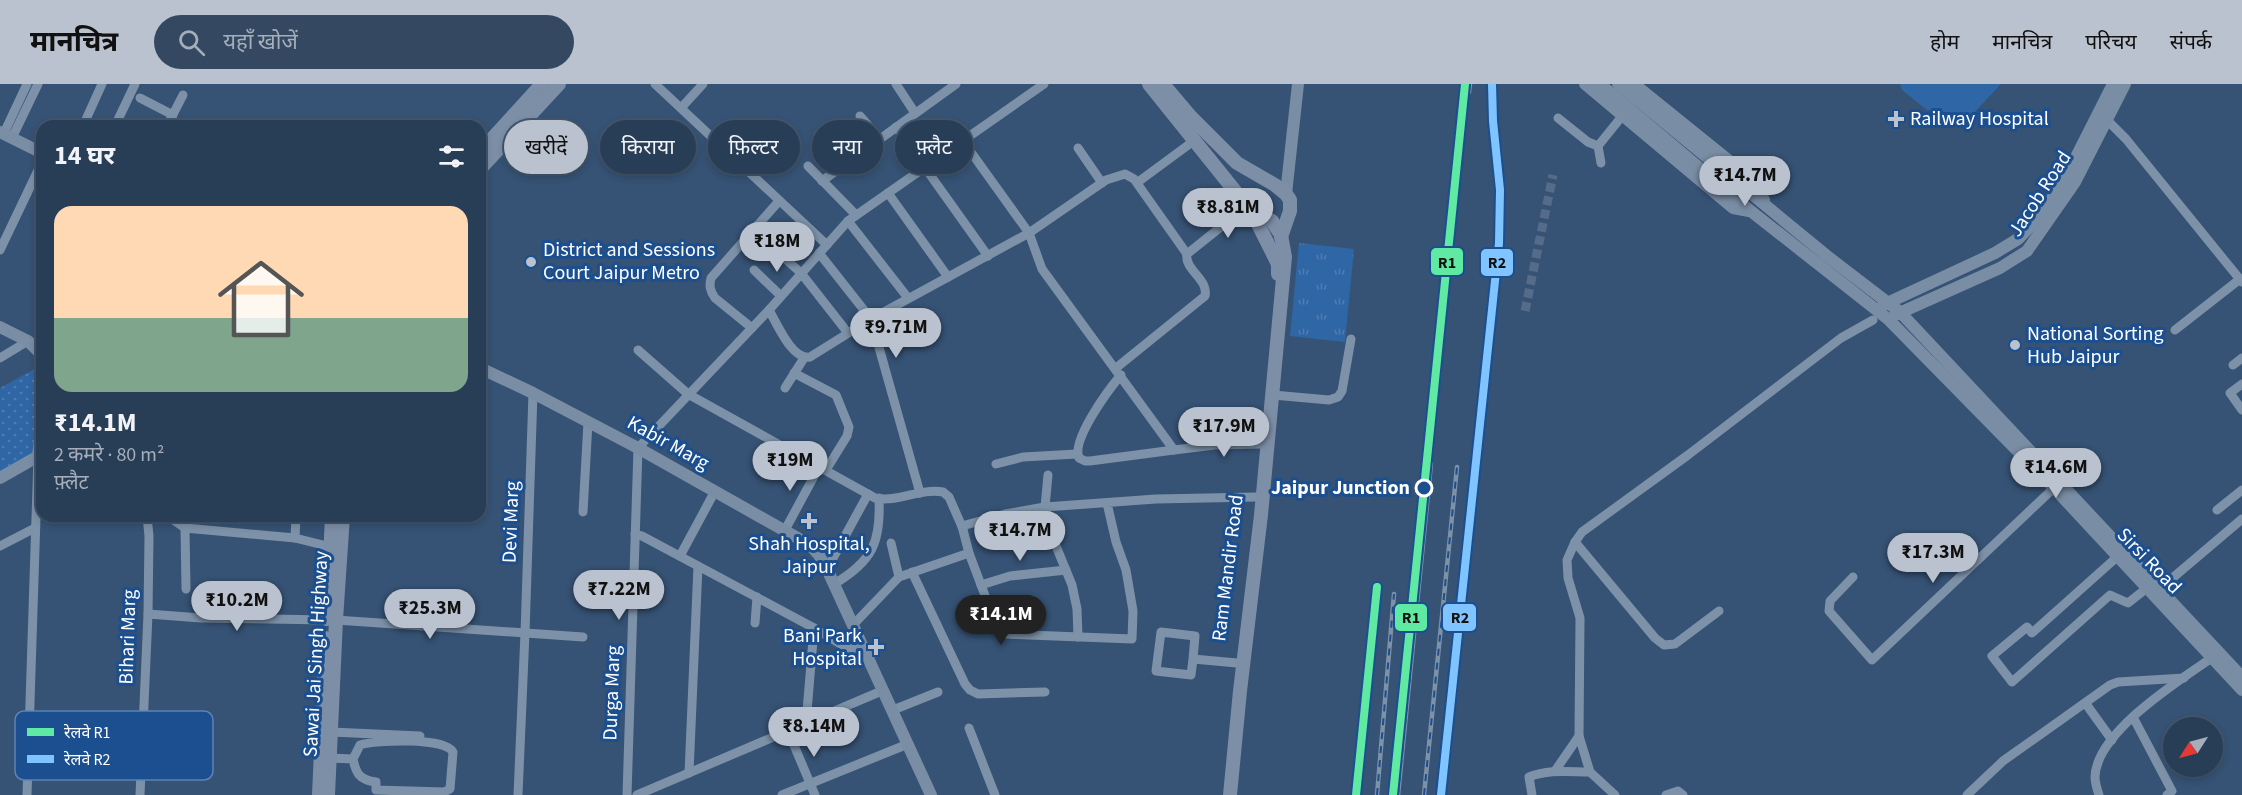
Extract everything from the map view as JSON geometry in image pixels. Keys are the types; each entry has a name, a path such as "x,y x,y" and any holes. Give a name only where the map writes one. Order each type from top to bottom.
{"main road":[{"path":"486,145 542,84"},
{"path":"486,163 559,84"},
{"path":"1138,84 1163,114 1187,121"},
{"path":"1149,84 1187,121 1237,163 1286,194 1290,200 1290,211 1281,237"},
{"path":"1163,84 1174,107"},
{"path":"1174,84 1195,140 1253,210 1272,221 1281,237"},
{"name":"Ram Mandir Road","path":"1221,795 1257,497 1278,264 1253,210"},
{"name":"Ram Mandir Road","path":"1230,795 1239,691 1262,515 1274,395 1285,257 1281,237"},
{"path":"319,795 332,620 332,522"},
{"name":"Sawai Jai Singh Highway","path":"328,795 332,620 342,522"}],"street":[{"path":"6,134 27,84"},
{"path":"6,134 38,84"},
{"path":"86,120 102,84"},
{"path":"118,120 135,84"},
{"path":"655,84 827,245"},
{"path":"681,108 703,84"},
{"path":"896,84 915,113"},
{"path":"906,120 957,84"},
{"path":"973,134 1044,84"},
{"path":"1286,194 1298,84"},
{"path":"1585,84 1733,208 1752,212"},
{"name":"Sirsi Road","path":"1600,84 1874,314 1888,319 2057,485 2117,557 2154,590 2242,677"},
{"name":"Sirsi Road","path":"1618,84 1827,256 1900,312 2154,590 2242,690"},
{"path":"1634,84 1738,168 1758,188 1766,206"},
{"name":"Jacob Road","path":"1888,319 1983,276 2027,251 2075,182 2112,84"},
{"name":"Jacob Road","path":"1874,314 1889,303 1995,254 2018,239 2040,216 2065,179 2102,115 2125,84"},
{"path":"170,120 183,95"},
{"path":"140,98 173,115"},
{"path":"1601,163 1598,146 1623,115"},
{"path":"2102,115 2126,139 2241,280 2175,330"},
{"path":"860,116 863,120"},
{"path":"1558,118 1588,142 1598,146"},
{"path":"6,134 36,150"},
{"path":"1138,182 1195,140"},
{"path":"1078,148 1102,183"},
{"path":"973,155 1029,233 1042,269 1174,450"},
{"path":"808,166 852,218 908,298"},
{"path":"822,181 832,174"},
{"path":"638,448 769,310 852,218 915,174"},
{"path":"928,174 988,256"},
{"path":"769,310 784,338 799,356 810,357 908,298 1029,233 1102,183 1125,174 1138,182 1187,254 1187,262 1205,286 1205,296 1118,371 1078,446 1077,454"},
{"path":"0,250 36,175"},
{"path":"888,193 948,277"},
{"path":"752,328 711,292 711,278 779,201"},
{"path":"1187,254 1253,210"},
{"path":"819,253 871,319 920,493"},
{"path":"780,254 801,273 848,333"},
{"path":"754,270 781,296"},
{"path":"1615,795 1590,772 1579,736 1580,618 1568,578 1568,560 1575,542 1582,532 1874,314"},
{"path":"0,327 36,345"},
{"path":"1274,395 1329,400 1338,397 1343,388 1351,339"},
{"path":"0,358 36,345"},
{"path":"638,350 688,394 868,494 883,500 920,493 943,492 949,497 963,529 969,553 998,630 1005,634 1132,639 1133,611 1126,570 1116,542 1107,503"},
{"path":"2233,364 2242,357"},
{"path":"785,388 804,358"},
{"name":"Kabir Marg","path":"486,371 638,448 810,545 828,569 931,795"},
{"path":"785,530 822,469 847,436 849,427 836,395 794,373"},
{"path":"2242,384 2230,393 2242,410"},
{"name":"Devi Marg","path":"518,795 533,393"},
{"path":"583,512 588,422"},
{"path":"996,465 1023,457 1077,454 1085,462 1215,445 1261,444"},
{"name":"Durga Marg","path":"627,795 638,448"},
{"path":"0,478 36,457"},
{"path":"1048,475 1045,507 1052,537 1072,585 1077,609 1078,637"},
{"path":"1853,577 1830,601 1829,611 1872,660 2057,485"},
{"path":"2217,510 2242,490"},
{"path":"680,556 715,491"},
{"path":"828,569 868,494"},
{"path":"963,529 962,526 1005,514 1045,507 1257,497"},
{"path":"834,584 862,563 877,541 880,524 879,498"},
{"path":"30,711 36,513"},
{"path":"2117,557 2032,633 2027,627 1992,657 2012,682 2109,595 2128,603 2154,590 2242,519"},
{"name":"Bihari Marg","path":"144,711 148,614 148,522"},
{"path":"176,522 185,528 295,538 331,547"},
{"path":"295,538 296,522"},
{"path":"0,546 35,528"},
{"path":"185,528 186,589"},
{"path":"635,534 757,597 847,648 856,650 864,647"},
{"path":"1575,542 1655,638 1664,645 1675,644 1719,611"},
{"path":"891,543 899,577"},
{"path":"853,625 899,577 969,553"},
{"path":"689,773 698,566"},
{"path":"981,585 1010,576 1066,570"},
{"path":"912,572 964,684 970,690 978,694 1045,692"},
{"path":"755,623 757,597"},
{"path":"148,614 201,618 332,620 583,637"},
{"path":"806,723 814,628"},
{"path":"1161,632 1195,636 1193,659 1191,675 1156,671 1161,632"},
{"path":"2099,795 2095,777 2097,767 2112,740 2133,717 2162,692 2214,657"},
{"path":"1193,659 1237,663"},
{"path":"1967,795 2003,761 2110,685 2118,682 2184,678"},
{"path":"637,795 884,690"},
{"path":"893,710 938,692"},
{"path":"2086,704 2112,740"},
{"path":"2133,717 2172,791 2167,795"},
{"path":"969,728 996,795"},
{"path":"788,731 815,795"},
{"path":"331,732 420,736"},
{"path":"1555,771 1579,736"},
{"path":"415,741 444,745 453,753 450,789 444,792 376,790 376,782 359,776 353,759 360,745 370,742 415,741"},
{"path":"782,795 908,744"},
{"path":"330,758 353,759"},
{"path":"1532,795 1528,777 1540,772 1590,772"},
{"path":"27,780 27,795"},
{"name":"Bihari Marg","path":"140,795 141,780"},
{"path":"1666,795 1678,791 1683,795"}],"green space":[{"path":"1900,84 2001,84 1972,115 1927,110 1902,90"},
{"path":"1299,243 1354,249 1345,342 1290,336"},
{"path":"36,368 35,454 0,472 0,388"}],"tunnel":[{"path":"1525,311 1553,175"}],"railway":[{"path":"1469,92 1470,84"},
{"path":"1398,795 1431,464"},
{"path":"1424,795 1457,467"},
{"path":"1441,795 1474,470"},
{"path":"1356,795 1377,587"},
{"path":"1377,795 1394,594"}],"rail line":[{"name":"R1","path":"1393,795 1465,84"},
{"name":"R2","path":"1441,795 1499,243 1500,190 1492,84"},
{"name":"R1","path":"1356,795 1377,587"}],"place":[{"name":"Railway Hospital","path":"1896,119"},
{"name":"District and Sessions Court Jaipur Metro","path":"531,262"},
{"name":"National Sorting Hub Jaipur","path":"2015,345"},
{"name":"Jaipur Junction","path":"1424,488"},
{"name":"Shah Hospital, Jaipur","path":"809,521"},
{"name":"Bani Park Hospital","path":"876,647"}]}
